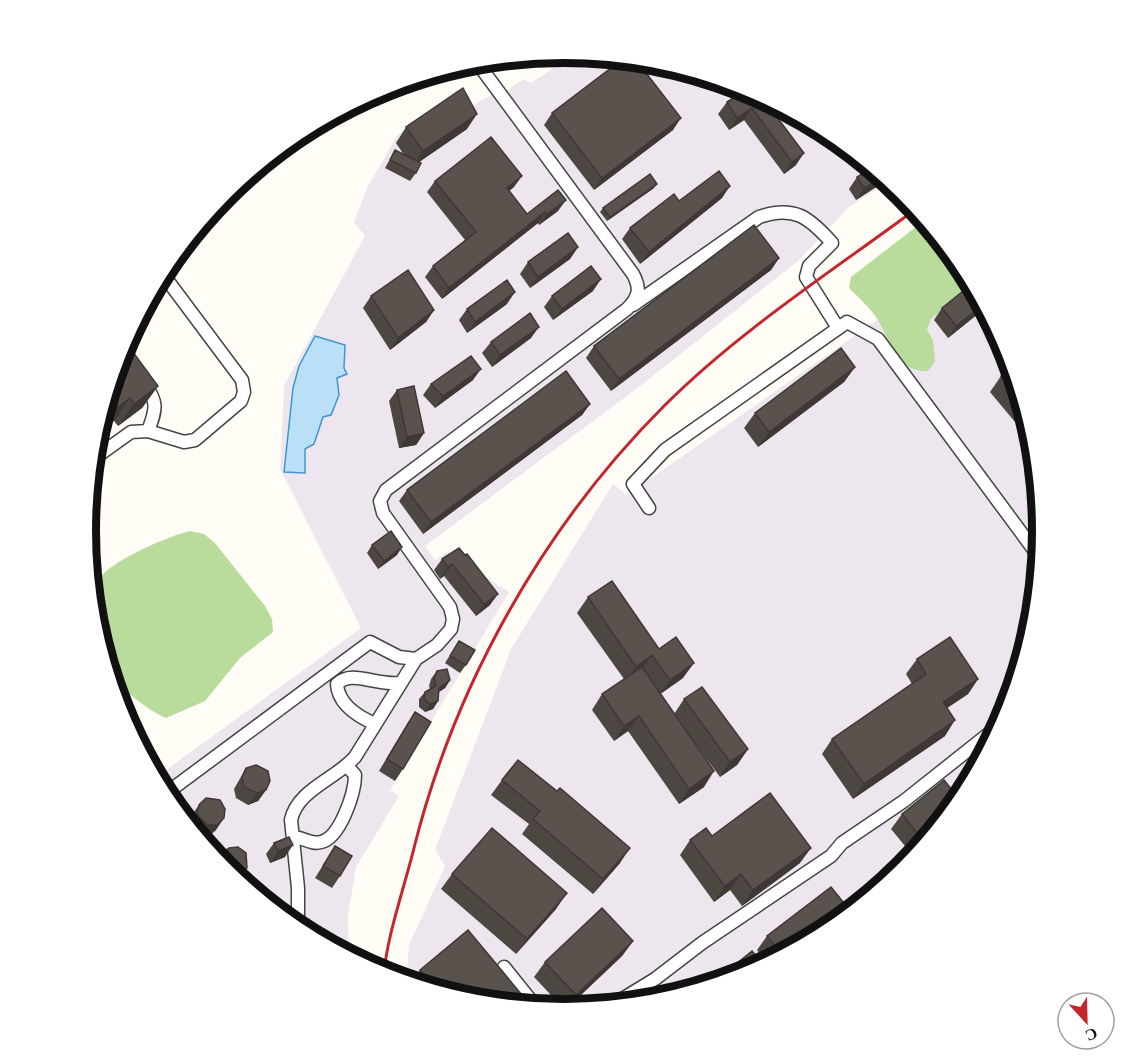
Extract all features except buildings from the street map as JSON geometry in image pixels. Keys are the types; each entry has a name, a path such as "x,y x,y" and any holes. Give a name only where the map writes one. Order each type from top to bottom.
{"street":[{"path":"484,70 633,274 638,292 635,301 627,309"},
{"path":"297,916 291,820 299,801 347,766 416,659 446,637 453,619 450,607 383,513 380,501 386,490 627,309 759,217 790,213 814,222 832,243 809,267 806,277 838,328"},
{"path":"103,452 131,432 148,431 184,442 195,440 241,401 244,392 242,380 168,281"},
{"path":"649,508 633,484 666,450 847,322 878,339 1032,547"},
{"path":"134,370 154,397 156,412 148,431"},
{"path":"172,789 370,642 399,657 416,659"},
{"path":"375,724 355,714 337,691 337,684 345,676 354,675 365,681 386,685 400,683"},
{"path":"627,996 655,979 702,943 831,856 842,843 904,801 985,737"},
{"path":"293,837 314,843 323,842 330,837 348,809 353,794 355,775 347,766"},
{"path":"504,967 529,999"}],"shaded area":[{"path":"564,63 625,67 685,79 715,88 771,111 824,142 881,186 849,207 798,261 635,390 425,546 435,560 447,552 509,592 390,790 399,796 356,867 348,916 349,947 304,921 255,884 192,817 162,773 361,628 280,469 284,386 365,236 354,222 368,186 397,136 458,89 474,105 500,90 503,93 524,79 531,83"},
{"path":"952,268 984,324 1008,381 1017,410 1028,470 1032,532 1028,593 1017,653 997,711 970,766 954,792 936,817 895,863 873,884 824,921 771,952 715,975 685,984 625,996 595,999 533,999 503,996 443,984 407,973 409,945 445,866 435,850 511,649 613,484 627,495"}],"green space":[{"path":"918,225 936,246 966,290 931,319 927,330 933,340 935,362 928,371 917,370 900,359 879,321 849,288 851,277"},
{"path":"190,531 204,534 215,543 265,606 272,619 273,632 240,658 205,701 166,718 138,701 122,687 111,653 99,581 107,571 129,556"}],"water":[{"path":"315,336 345,345 344,368 347,374 337,378 339,395 331,415 323,417 314,444 305,449 305,473 284,472 293,388 299,366"}],"railway":[{"path":"385,964 414,848 453,727 479,668 509,610 543,555 620,453 664,406 754,327 908,215"}]}
